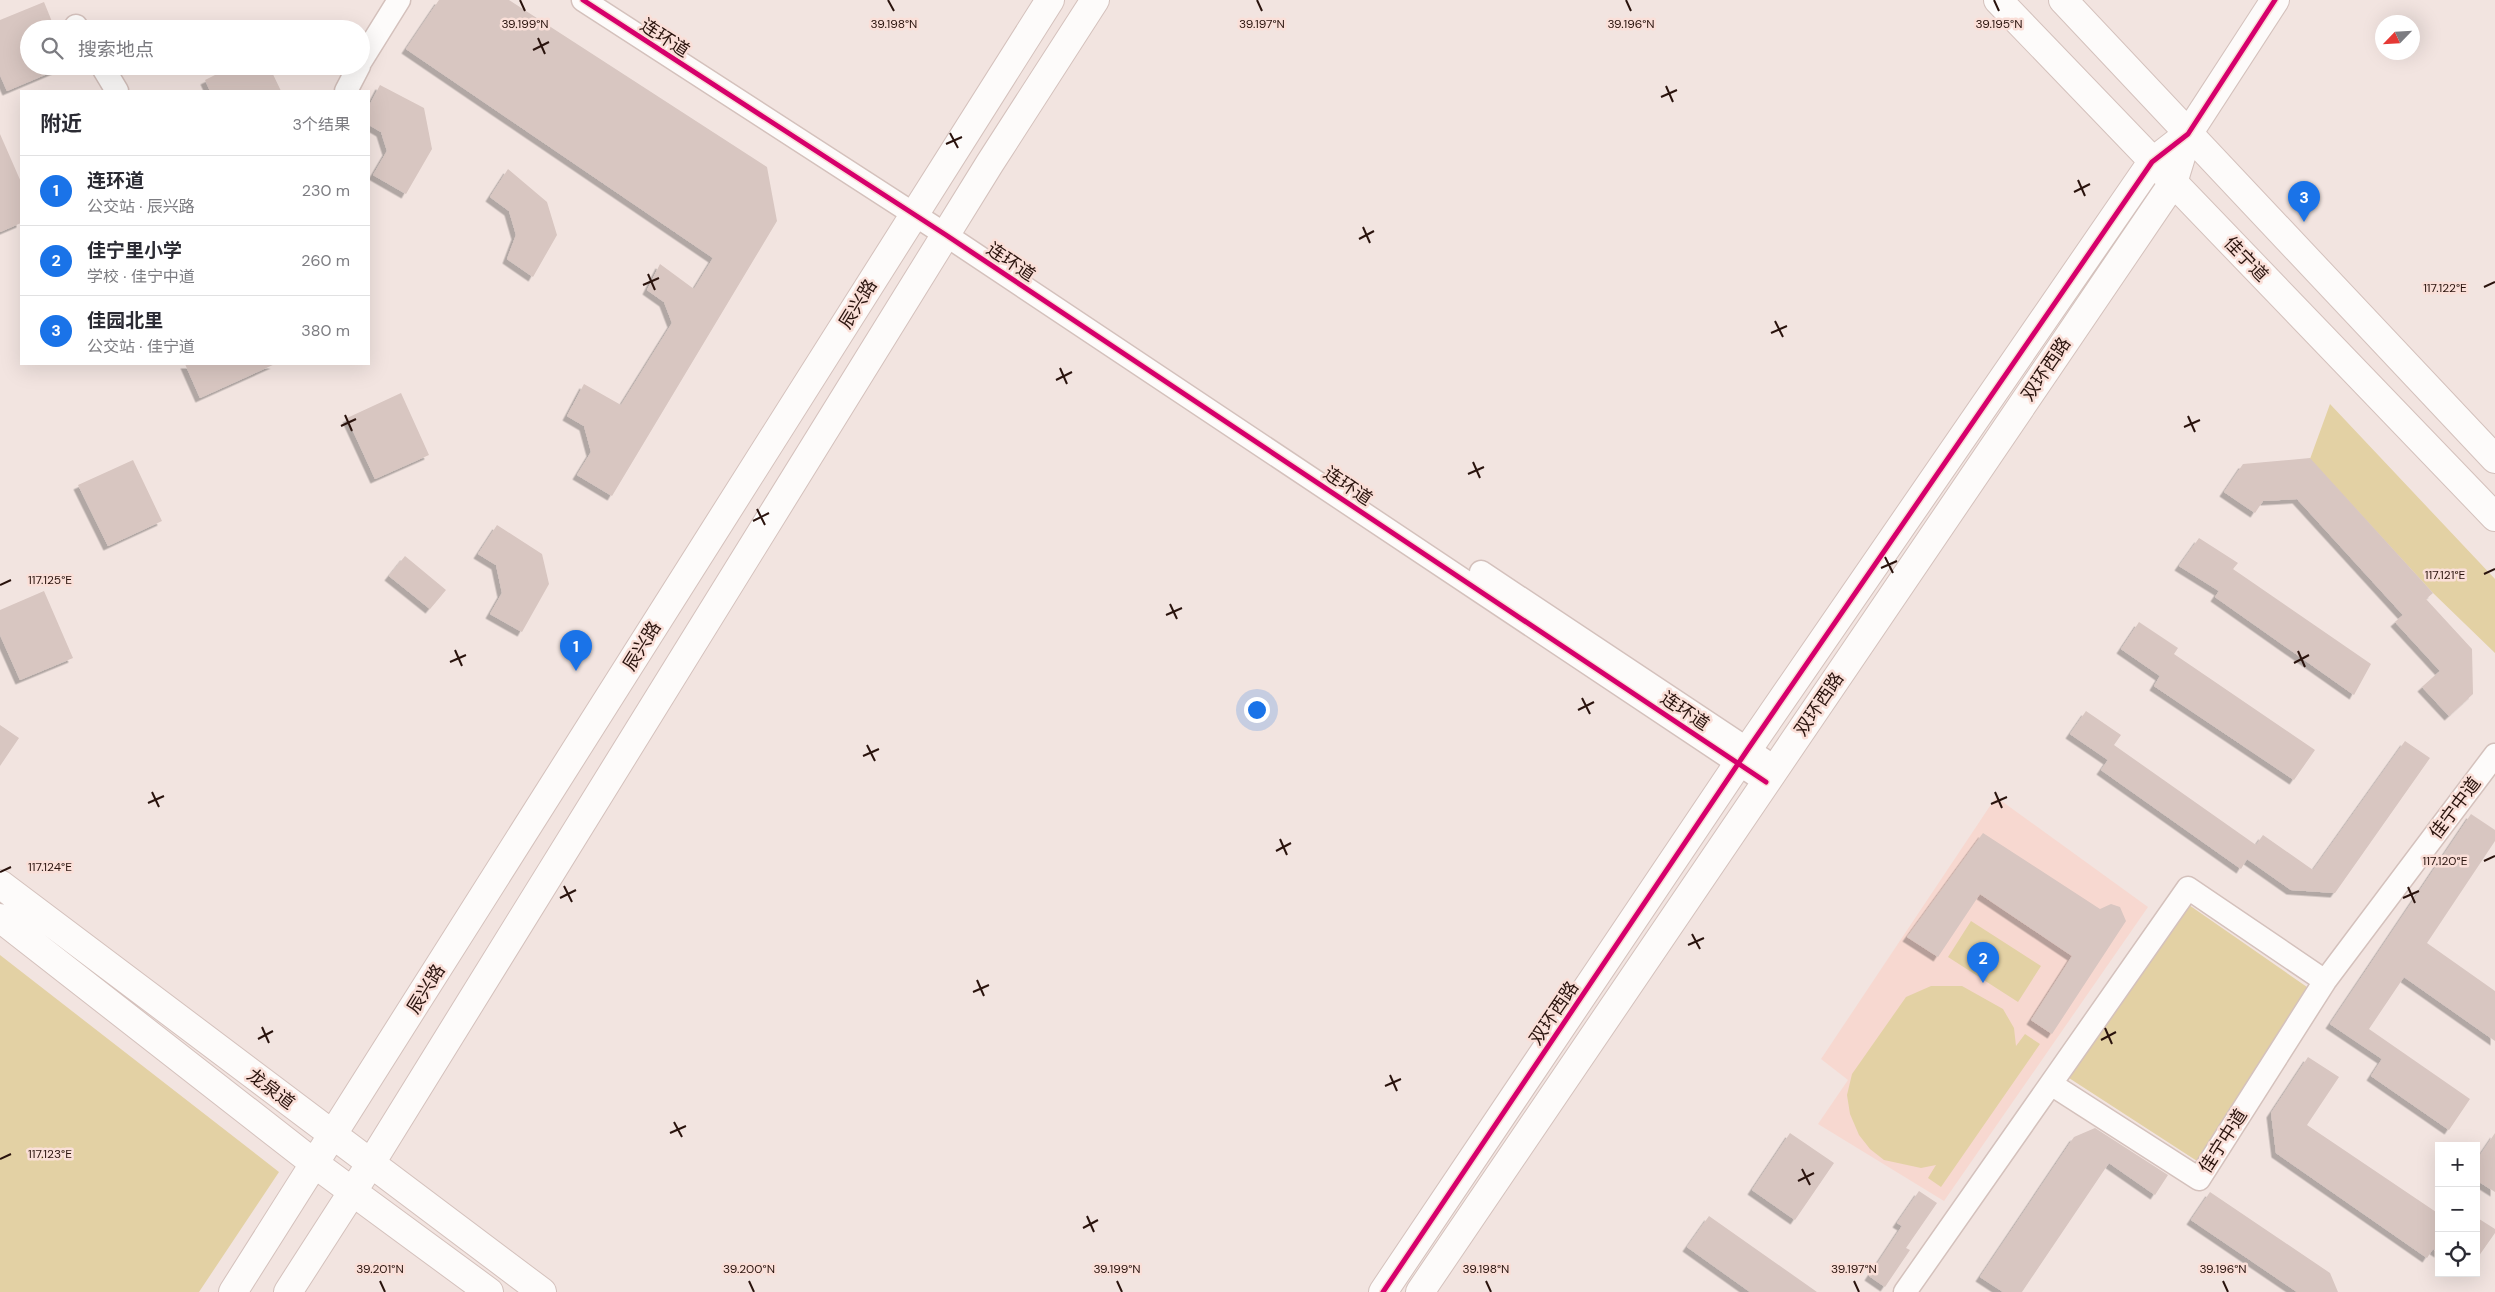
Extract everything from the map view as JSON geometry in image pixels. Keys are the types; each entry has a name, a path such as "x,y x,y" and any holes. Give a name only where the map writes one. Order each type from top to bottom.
{"main road":[{"name":"辰兴路","path":"232,1292 333,1136 1050,0"},
{"path":"288,1292 353,1192 949,229 1095,0"},
{"name":"佳宁道","path":"1998,0 2495,517"},
{"path":"2063,0 2495,459"},
{"path":"2188,134 2275,0"},
{"name":"双环西路","path":"1382,1292 1744,756 2152,162 2188,134"},
{"name":"双环西路","path":"1420,1292 2173,183 2188,134"},
{"name":"龙泉道","path":"0,884 542,1292"},
{"name":"龙泉道","path":"0,918 315,1164 489,1292"}],"street":[{"path":"370,46 398,0"},
{"path":"583,0 918,209"},
{"name":"连环道","path":"607,0 918,209 1771,775"},
{"path":"107,75 116,90"},
{"path":"346,90 354,75"},
{"name":"佳宁中道","path":"2051,1084 2199,1179 2325,981 2495,755"},
{"path":"1905,1292 2188,888 2325,981"}],"shaded area":[{"path":"2330,404 2495,579 2495,653 2433,593 2310,459"},
{"path":"1996,797 2148,907 1944,1201 1818,1124 1848,1080 1821,1059"},
{"path":"2189,905 2307,987 2197,1161 2069,1078"},
{"path":"1971,921 2041,966 2018,1002 1948,957"},
{"path":"0,955 279,1172 199,1292 0,1292"},
{"path":"1931,986 1962,986 2003,1009 2014,1028 2016,1046 2025,1034 2040,1044 1941,1187 1928,1178 1936,1165 1921,1168 1884,1160 1870,1149 1859,1135 1850,1114 1847,1095 1852,1074 1906,997"}],"building":[{"path":"439,0 509,0 767,167 777,221 612,496 577,475 591,452 584,426 567,416 584,384 621,405 672,323 664,302 647,290 660,264 694,289 713,258 406,49"},
{"path":"44,2 51,20 20,20 20,75 45,75 7,91 0,75 0,20"},
{"path":"215,75 273,75 281,90 210,90 205,80"},
{"path":"380,85 424,108 432,149 406,194 373,175 387,151 381,132 370,126 370,104"},
{"path":"0,134 20,180 20,223 0,232"},
{"path":"508,169 547,202 557,235 533,277 507,259 516,235 509,211 490,197"},
{"path":"185,365 273,365 200,398"},
{"path":"401,393 429,455 375,479 347,418"},
{"path":"2310,458 2433,593 2426,599 2472,649 2473,694 2449,716 2422,687 2440,671 2395,622 2403,615 2297,499 2263,501 2255,513 2224,492 2243,464"},
{"path":"133,460 162,521 108,546 78,485"},
{"path":"497,525 542,554 549,584 522,632 490,614 502,593 496,565 478,554"},
{"path":"2199,538 2238,563 2233,569 2371,664 2354,695 2215,597 2219,591 2179,566"},
{"path":"405,556 446,590 430,609 389,576"},
{"path":"44,591 73,658 20,680 0,635 0,610"},
{"path":"2139,622 2178,648 2174,654 2315,750 2294,780 2154,686 2160,676 2121,649"},
{"path":"2086,711 2121,735 2114,745 2256,845 2263,835 2313,870 2405,741 2430,758 2335,893 2291,890 2247,859 2241,869 2101,770 2108,760 2070,734"},
{"path":"0,725 19,738 0,766"},
{"path":"2471,814 2495,830 2495,841 2427,943 2495,991 2495,1041 2404,977 2369,1029 2470,1099 2449,1130 2371,1076 2382,1059 2330,1024"},
{"path":"1983,833 2100,909 2111,904 2120,907 2126,921 2052,1034 2031,1020 2072,956 1980,894 1938,957 1907,937"},
{"path":"2308,1057 2339,1077 2307,1125 2435,1211 2435,1250 2433,1249 2427,1258 2276,1153 2271,1113"},
{"path":"2095,1128 2168,1175 2155,1195 2109,1163 2022,1292 2003,1292 1980,1277 2074,1137"},
{"path":"1790,1133 1834,1163 1795,1220 1752,1190"},
{"path":"2495,1133 2495,1192 2480,1183 2480,1155"},
{"path":"1919,1191 1937,1203 1906,1248 1910,1250 1885,1287 1869,1276 1902,1226 1897,1223"},
{"path":"2210,1192 2330,1273 2338,1292 2297,1292 2191,1220"},
{"path":"1709,1216 1817,1292 1750,1292 1687,1247"},
{"path":"2480,1220 2495,1229 2495,1233 2480,1254"}],"cycle path":[{"path":"583,0 946,235 1766,782"},
{"path":"1383,1292 1748,749 2152,162 2188,134 2275,0"}],"place":[{"name":"佳园北里","path":"2304,222"},
{"name":"连环道","path":"576,671"},
{"name":"佳宁里小学","path":"1983,983"}]}
